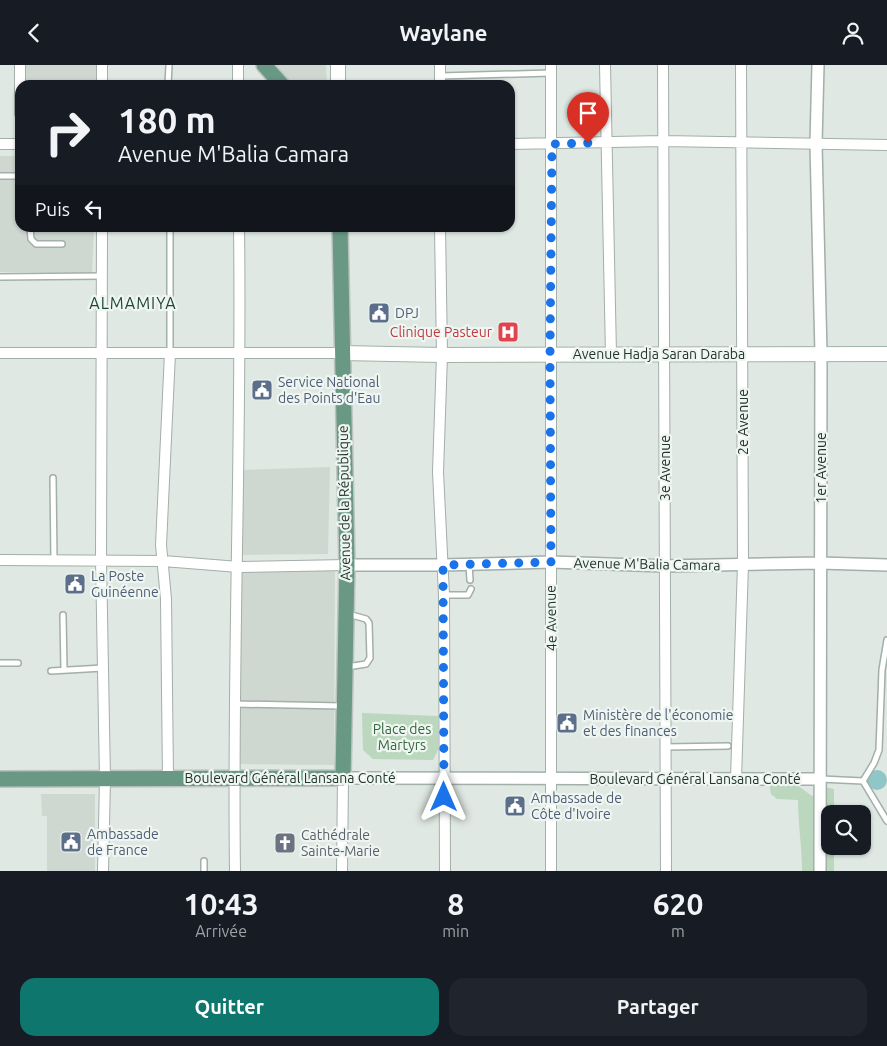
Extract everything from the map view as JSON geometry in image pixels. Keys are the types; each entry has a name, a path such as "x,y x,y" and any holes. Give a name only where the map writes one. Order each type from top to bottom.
{"main road":[{"path":"264,65 278,80"},
{"path":"338,65 338,80"},
{"name":"Avenue de la République","path":"340,232 341,353 347,565 343,778"},
{"name":"Avenue Hadja Saran Daraba","path":"341,353 442,355 887,354"},
{"name":"Boulevard Général Lansana Conté","path":"0,779 343,778"}],"street":[{"path":"20,65 20,80"},
{"path":"102,65 102,80"},
{"path":"238,65 238,80"},
{"path":"440,65 441,80"},
{"path":"605,65 611,355"},
{"name":"3e Avenue","path":"663,65 666,354 664,747 666,871"},
{"name":"2e Avenue","path":"736,779 743,564 741,65"},
{"name":"1er Avenue","path":"818,65 816,144 822,354 820,871"},
{"name":"4e Avenue","path":"551,69 550,355 553,779 551,871"},
{"path":"515,144 663,141 887,145"},
{"path":"0,144 15,144"},
{"path":"102,232 101,560 105,779 103,871"},
{"path":"235,871 234,778 241,353 239,232"},
{"path":"440,232 442,355 438,472 444,595 443,779 445,871"},
{"path":"0,353 341,353"},
{"path":"168,778 166,608 161,545 170,353"},
{"path":"0,560 163,561 237,567 347,565"},
{"name":"Avenue M'Balia Camara","path":"347,565 469,565 551,562 665,566 820,563 887,565"},
{"path":"342,871 343,778"},
{"name":"Boulevard Général Lansana Conté","path":"343,778 820,779"}],"lane":[{"path":"168,80 169,65"},
{"path":"441,80 551,69"},
{"path":"0,176 15,176"},
{"path":"30,232 31,239 36,244 62,244"},
{"path":"170,232 170,353"},
{"path":"0,277 102,276"},
{"path":"53,478 54,560"},
{"path":"469,565 470,580"},
{"path":"444,595 468,595 471,589"},
{"path":"344,669 351,665 366,664 370,658 369,623 366,619 345,613"},
{"path":"63,615 64,670"},
{"path":"863,781 874,763 878,750 882,670 887,640"},
{"path":"0,663 18,663"},
{"path":"51,671 104,668"},
{"path":"235,704 343,706"},
{"path":"664,747 728,746"},
{"path":"820,779 863,781"},
{"path":"863,781 887,821"},
{"path":"204,861 204,871"}],"shaded area":[{"path":"21,65 97,65 96,80 21,80"},
{"path":"274,65 326,65 327,80 287,80"},
{"path":"0,156 15,156 15,232 94,232 92,273 0,272"},
{"path":"330,467 328,554 241,555 242,470"},
{"path":"240,567 335,568 334,765 239,764"},
{"name":"Ambassade de France","path":"41,794 95,794 95,871 47,871 47,816 42,816"}],"green space":[{"name":"Place des Martyrs","path":"362,713 438,716 438,750 433,760 373,759 363,750"},
{"path":"769,783 797,785 812,796 824,787 834,789 834,805 821,805 821,855 834,855 834,871 802,871 798,800 777,799 771,794"}],"water":[{"path":"877,770 884,773 887,780 884,787 877,790 870,787 867,780 870,773"}],"place":[{"name":"DPJ","path":"379,313"},
{"name":"Clinique Pasteur","path":"508,332"},
{"name":"Service National des Points d'Eau","path":"262,390"},
{"name":"La Poste Guinéenne","path":"75,584"},
{"name":"Ministère de l'économie et des finances","path":"567,723"},
{"name":"Ambassade de Côte d'Ivoire","path":"515,806"},
{"name":"Ambassade de France","path":"71,842"},
{"name":"Cathédrale Sainte-Marie","path":"285,843"}],"district":[{"name":"ALMAMIYA","path":"133,303"}],"route":[{"path":"444,797 443,565 551,562 552,144 588,143"}]}
